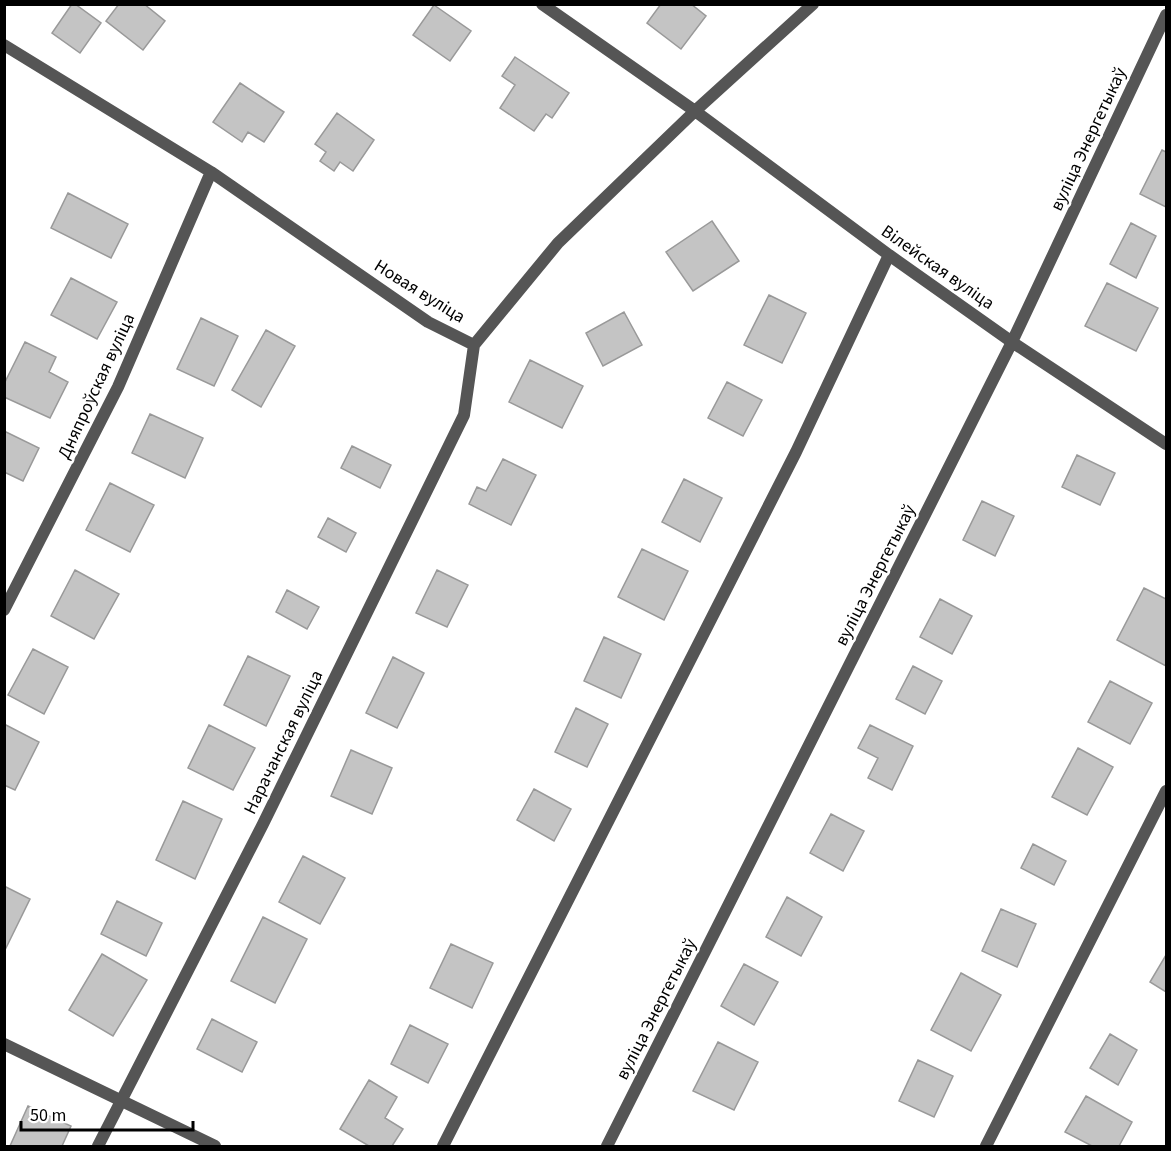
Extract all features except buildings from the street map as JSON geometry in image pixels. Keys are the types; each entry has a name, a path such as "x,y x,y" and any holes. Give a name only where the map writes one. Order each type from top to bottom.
{"street":[{"name":"Вілейская вуліца","path":"542,4 695,111 1012,342 1167,444"},
{"name":"Новая вуліца","path":"4,45 211,172 428,322 474,345 558,243 695,111 813,4"},
{"name":"вуліца Энергетыкаў","path":"607,1146 1012,342 1167,15"},
{"name":"Дняпроўская вуліца","path":"4,610 118,387 211,172"},
{"path":"443,1146 790,462 890,255"},
{"name":"Нарачанская вуліца","path":"98,1146 263,824 464,415 474,345"},
{"path":"986,1146 1167,791"},
{"path":"4,1044 215,1146"}]}
